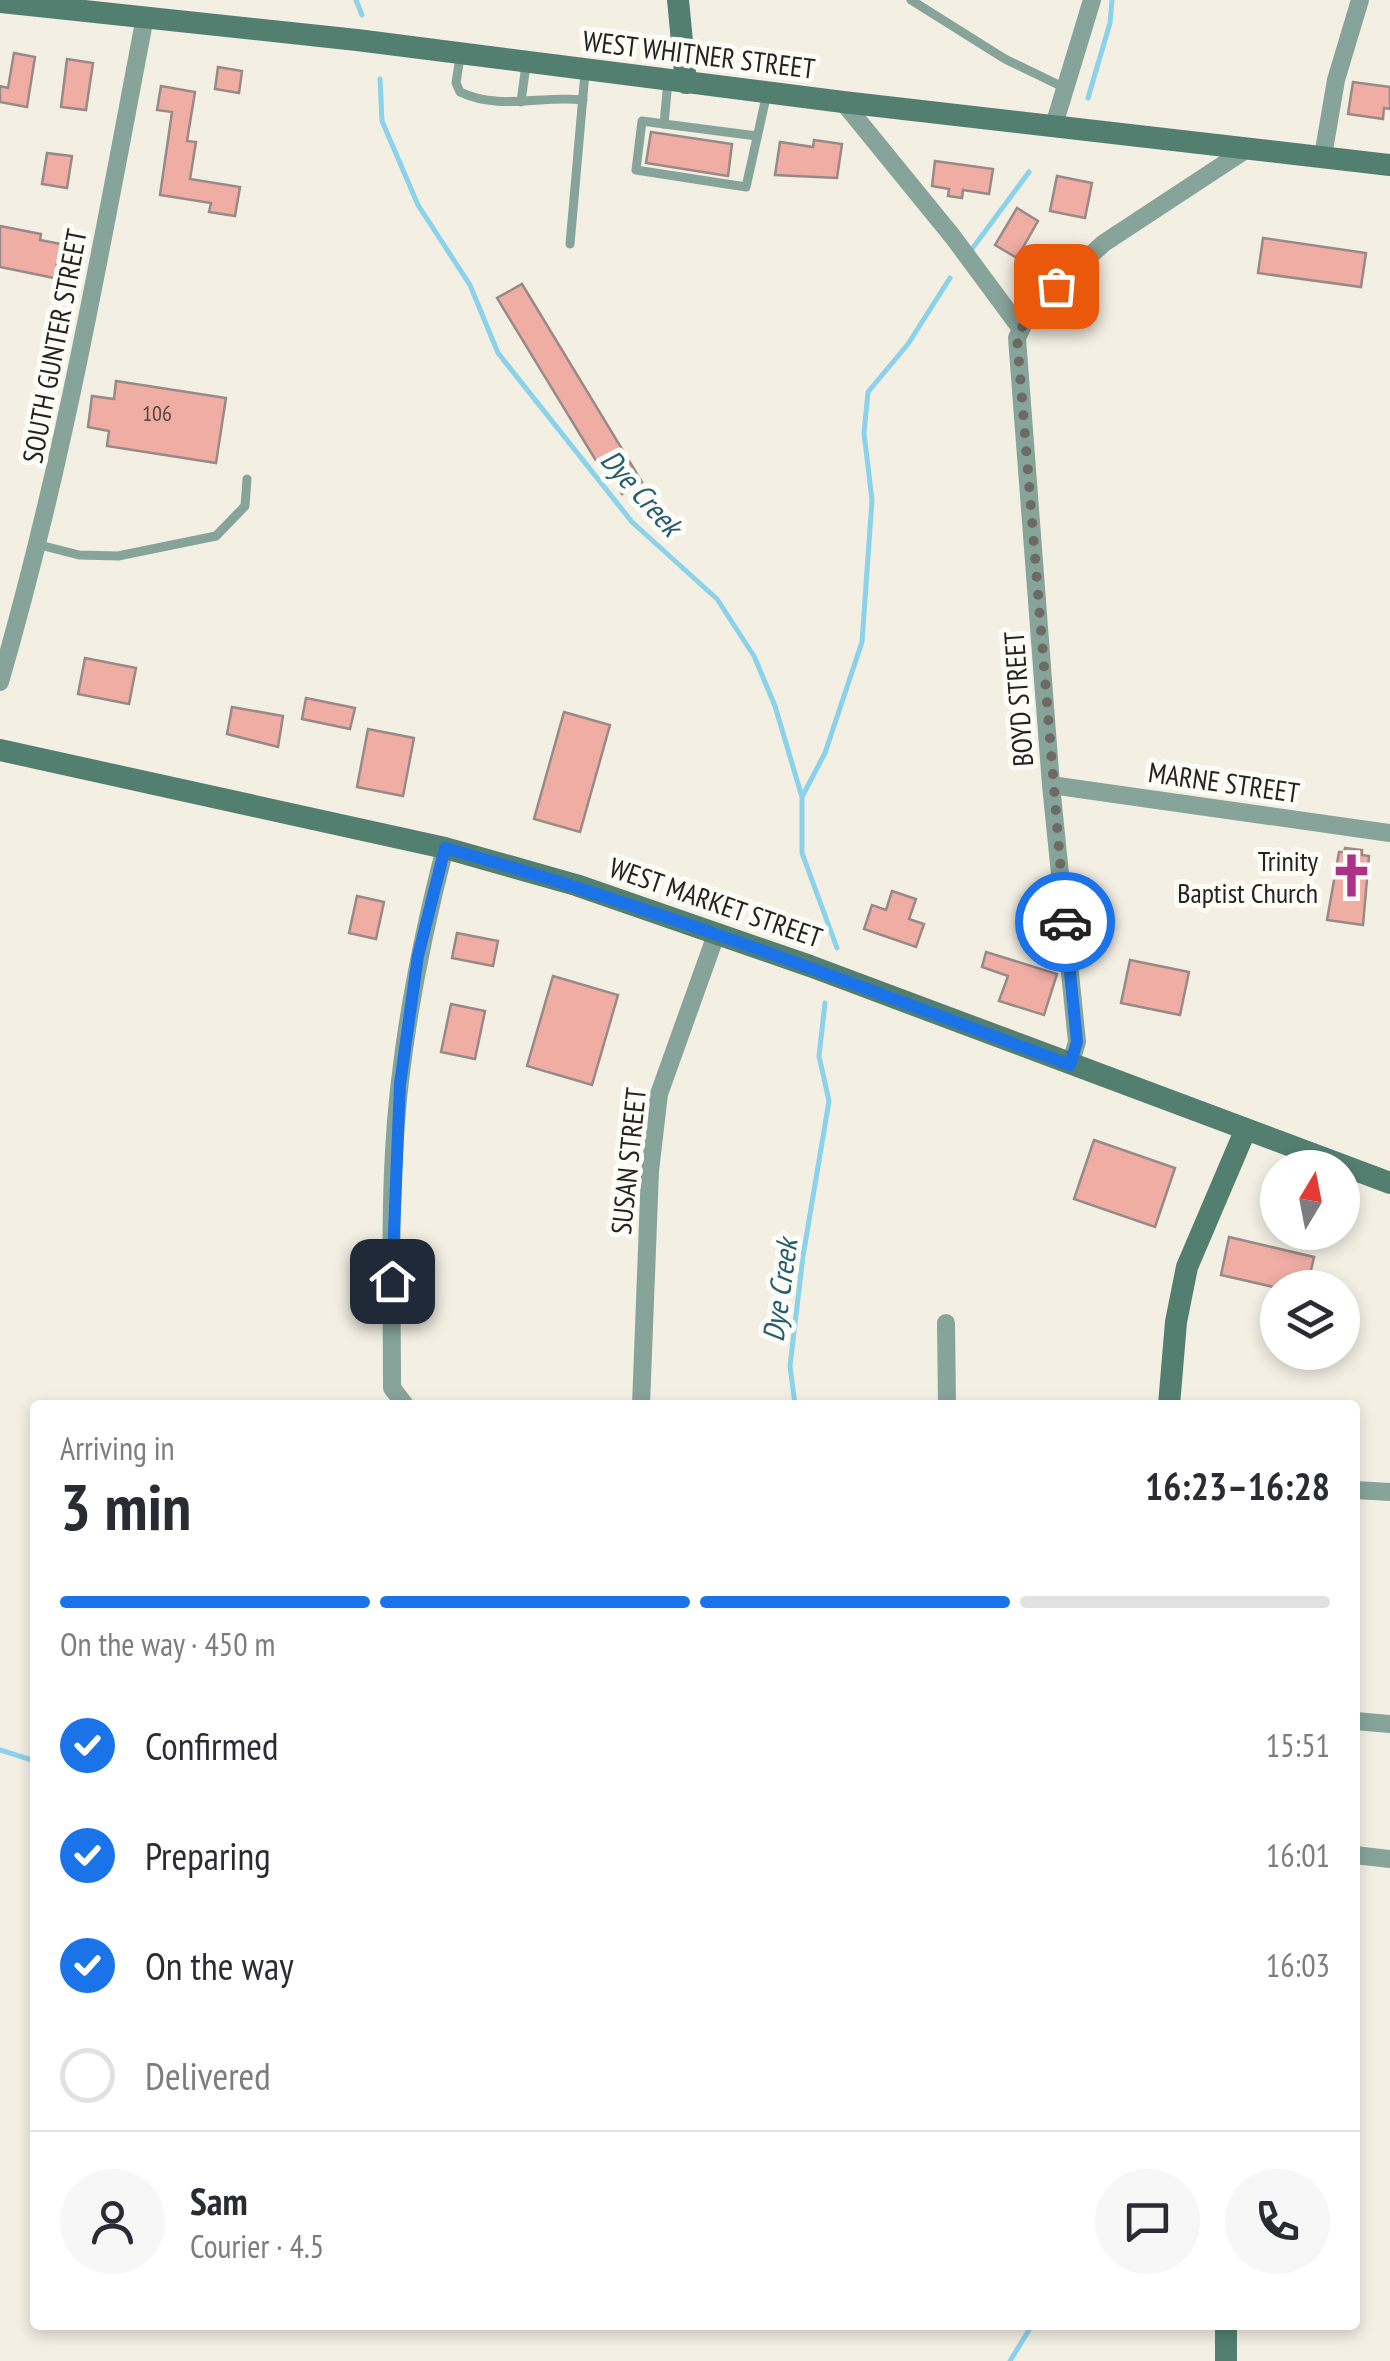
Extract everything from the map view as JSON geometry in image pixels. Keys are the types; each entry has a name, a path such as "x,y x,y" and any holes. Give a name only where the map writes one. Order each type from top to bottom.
{"street":[{"path":"677,82 678,0"},
{"path":"1054,126 1092,0"},
{"path":"1322,156 1336,80 1360,0"},
{"name":"WEST WHITNER STREET","path":"0,2 146,8 677,82 1390,165"},
{"name":"SOUTH GUNTER STREET","path":"0,682 40,545 73,401 146,8"},
{"path":"843,102 1022,330"},
{"path":"1022,330 1031,308 1104,243 1250,146"},
{"name":"BOYD STREET","path":"1022,330 1017,338 1051,785 1077,1042 1070,1065"},
{"name":"WEST MARKET STREET","path":"0,750 445,848 576,884 718,932 1390,1183"},
{"name":"MARNE STREET","path":"1051,785 1390,833"},
{"path":"401,1400 392,1388 392,1210 400,1084 418,956 445,848"},
{"name":"SUSAN STREET","path":"641,1400 650,1170 659,1094 718,932"},
{"path":"1168,1400 1176,1322 1187,1267 1244,1131"},
{"path":"946,1323 948,1400"},
{"path":"1360,1490 1390,1492"},
{"path":"1360,1721 1390,1724"},
{"path":"1360,1856 1390,1859"},
{"path":"1226,2330 1226,2361"}],"lane":[{"path":"911,0 1005,59 1065,88"},
{"path":"461,54 456,83 460,92 479,101 520,102 548,97 582,100"},
{"path":"520,102 526,62"},
{"path":"570,244 585,70"},
{"path":"671,128 677,82"},
{"path":"757,136 700,134 642,121 636,170 746,187 767,93"},
{"path":"40,545 78,554 118,556 216,536 244,506 247,479"}],"building":[{"path":"14,53 35,57 27,107 0,102 0,86 8,88"},
{"path":"67,59 93,63 86,110 61,107"},
{"path":"218,67 242,71 239,93 215,89"},
{"path":"1353,82 1390,87 1390,109 1384,108 1383,119 1348,114"},
{"path":"161,86 195,92 187,141 196,142 190,179 240,187 235,216 209,212 211,203 160,195 172,112 157,110"},
{"path":"651,132 732,144 728,176 646,163"},
{"path":"814,140 842,144 837,178 775,175 780,142 813,147"},
{"path":"47,153 72,156 67,188 42,184"},
{"path":"935,161 993,169 989,194 963,190 962,198 948,196 949,189 932,186"},
{"path":"1057,176 1092,183 1085,218 1050,211"},
{"path":"1017,208 1038,221 1017,258 995,245"},
{"path":"0,226 41,234 40,240 61,244 54,278 0,267"},
{"path":"1263,238 1366,253 1361,287 1258,273"},
{"path":"522,284 642,482 622,494 603,462 598,464 497,298"},
{"path":"116,381 226,398 216,463 107,446 109,431 88,427 92,396 114,399"},
{"path":"85,658 136,668 129,704 78,694"},
{"path":"306,698 355,708 350,729 302,719"},
{"path":"232,707 283,716 278,747 227,734"},
{"path":"564,712 610,725 580,832 534,819"},
{"path":"368,729 414,738 403,796 357,787"},
{"name":"Trinity Baptist Church","path":"1345,848 1362,850 1362,855 1369,856 1363,925 1327,920 1339,852"},
{"path":"892,891 916,899 909,919 924,924 916,947 864,929 872,905 886,910"},
{"path":"357,896 384,902 376,939 349,933"},
{"path":"457,933 498,941 493,966 452,958"},
{"path":"986,952 1057,974 1044,1015 999,1001 1008,976 982,967"},
{"path":"1130,960 1189,972 1180,1015 1121,1003"},
{"path":"553,976 618,995 592,1085 527,1066"},
{"path":"451,1004 485,1011 475,1059 441,1052"},
{"path":"1094,1140 1175,1168 1155,1227 1074,1199"},
{"path":"1229,1237 1260,1244 1260,1250 1284,1250 1314,1257 1311,1270 1260,1270 1260,1284 1221,1275"}],"waterway":[{"name":"Dye Creek","path":"356,0 362,15"},
{"path":"1088,98 1110,23 1112,0"},
{"name":"Dye Creek","path":"380,79 382,121 418,205 470,285 498,353 632,522 717,599 754,656 775,706 802,797 802,853 837,948"},
{"path":"972,249 1029,172"},
{"path":"803,795 825,753 862,642 872,500 864,433 868,392 908,344 950,278"},
{"name":"Dye Creek","path":"794,1400 790,1366 803,1256 829,1101 819,1056 825,1003"},
{"path":"0,1750 30,1759"},
{"name":"Dye Creek","path":"1010,2361 1029,2330"}],"way so far":[{"path":"1056,286 1031,308 1017,338 1065,922"}],"place":[{"name":"Trinity Baptist Church","path":"1351,876"}],"route":[{"path":"392,1281 400,1084 418,956 445,848 576,884 718,932 1070,1065 1077,1042 1065,922"}]}
